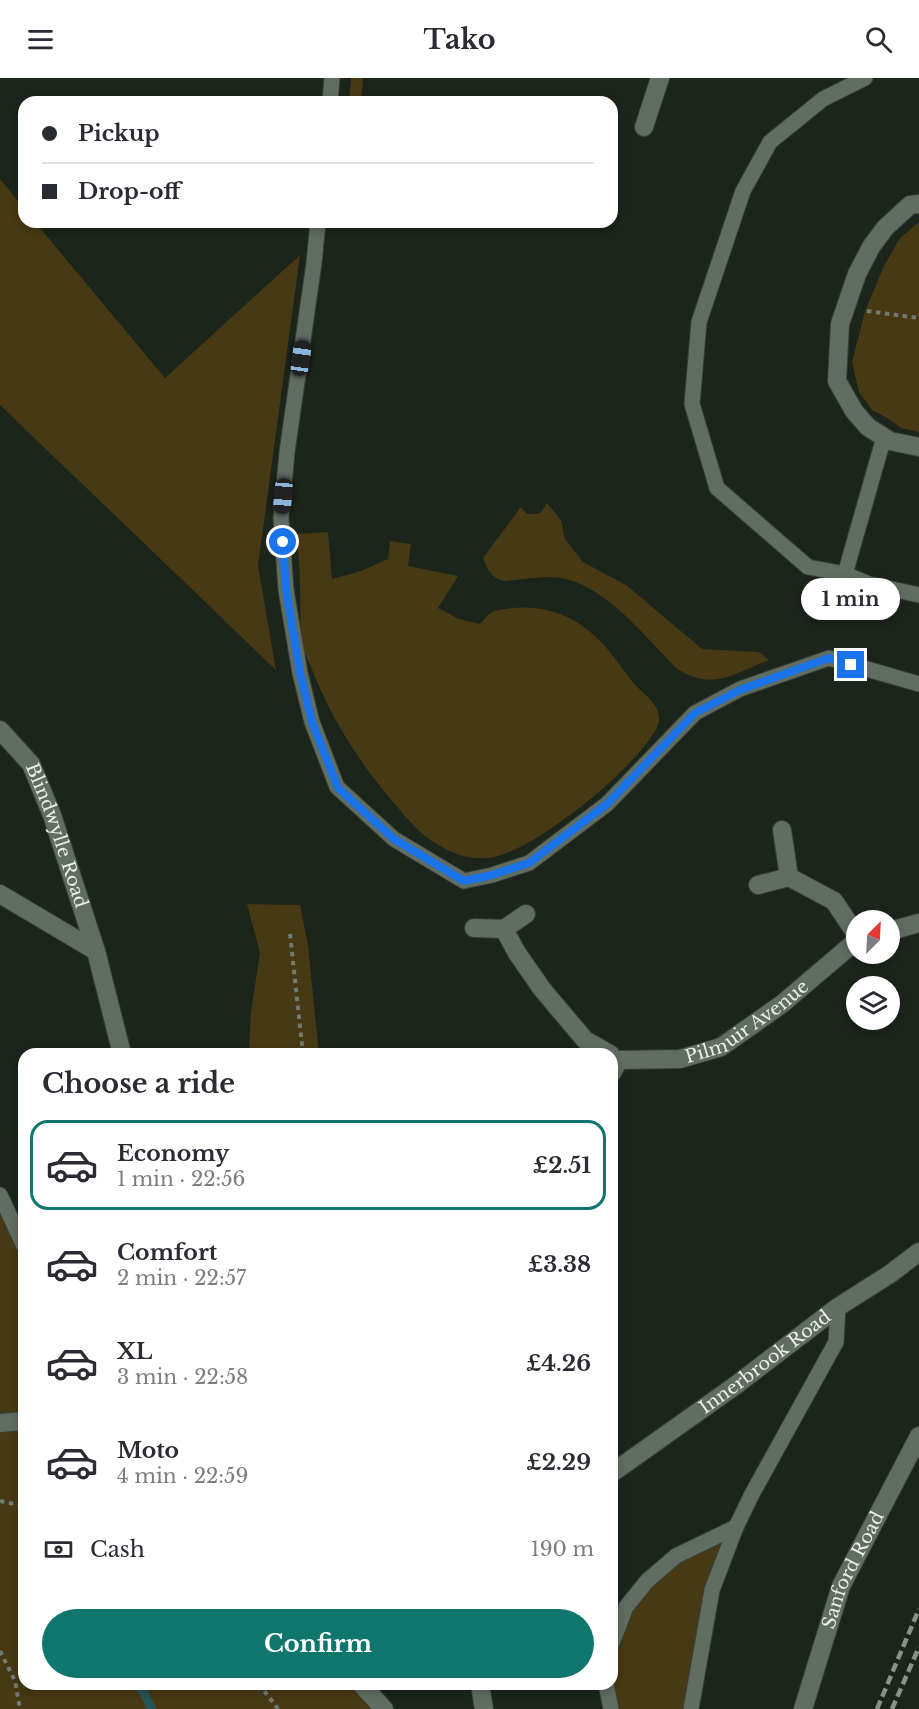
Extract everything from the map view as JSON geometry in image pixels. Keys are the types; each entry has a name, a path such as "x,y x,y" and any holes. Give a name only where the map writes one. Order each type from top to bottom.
{"street":[{"path":"644,127 660,78"},
{"path":"919,204 910,205 885,228 871,247 857,274 840,324 837,381 854,411 868,427 890,441 919,447"},
{"name":"Blindwylle Road","path":"0,730 31,764 52,815 96,951 120,1048"},
{"path":"782,830 789,877"},
{"path":"758,885 789,877 834,901 846,919"},
{"path":"0,894 96,951"},
{"path":"474,928 504,929 526,914"},
{"path":"900,928 919,922"},
{"name":"Pilmuir Avenue","path":"504,929 517,954 549,998 585,1040 596,1048"},
{"name":"Pilmuir Avenue","path":"618,1061 680,1059 721,1047 782,1004 846,950"},
{"name":"Innerbrook Road","path":"618,1469 736,1385 838,1307 890,1274 919,1252"},
{"path":"0,1423 18,1422"},
{"name":"Sanford Road","path":"803,1709 840,1586 919,1436"},
{"path":"367,1690 384,1709"},
{"path":"481,1690 484,1709"}],"lane":[{"path":"330,96 332,78"},
{"path":"865,78 823,99 770,142 743,191 699,321 692,404 717,488 808,567 845,574 870,584 919,595"},
{"path":"317,228 287,452 281,518 286,590 300,673 312,722 338,788 394,839 464,881 492,875 529,863 607,804 695,713 740,690 829,658 919,684"},
{"path":"845,574 884,437"},
{"path":"0,1195 18,1233"},
{"path":"691,1709 712,1590 736,1527 752,1494 836,1342 838,1307"},
{"path":"618,1628 626,1607 647,1581 676,1556 736,1527"},
{"path":"607,1690 611,1709"}],"path":[{"path":"846,306 865,311 919,318"},
{"path":"290,934 302,1048"},
{"path":"0,1501 18,1505"},
{"path":"0,1651 15,1681 20,1709"},
{"path":"264,1690 278,1709"}],"shaded area":[{"path":"351,78 363,78 362,96 350,96"},
{"path":"0,179 18,201 18,228 40,228 165,378 300,255 258,566 276,670 0,405"},
{"path":"919,222 919,432 901,428 872,410 859,392 852,362 865,311 884,266 900,238"},
{"path":"547,503 561,520 565,539 583,562 626,585 702,649 759,652 769,660 734,675 712,680 701,679 676,668 627,617 599,594 584,586 554,577 504,581 496,578 488,569 483,558 521,507 527,514 538,514"},
{"path":"328,532 332,579 361,571 388,559 390,541 411,544 408,566 458,576 438,608 459,619 480,624 494,611 525,607 554,612 580,624 604,645 632,681 653,703 659,720 657,728 634,758 599,792 530,842 514,850 487,858 472,858 451,852 438,845 411,823 362,762 330,709 305,654 301,633 297,534"},
{"path":"247,904 300,905 308,945 318,1048 249,1048 251,1012 260,953"},
{"path":"0,1195 18,1233 18,1690 366,1690 384,1709 0,1709"},
{"path":"736,1527 712,1590 691,1709 611,1709 611,1690 618,1690 618,1632 647,1581"}],"waterway":[{"path":"142,1690 152,1709"}],"railway":[{"path":"877,1709 919,1609"},
{"path":"892,1709 919,1647"}],"route":[{"path":"283,542 286,590 300,673 312,722 338,788 394,839 464,881 529,863 607,804 695,713 740,690 829,658 851,665"}]}
